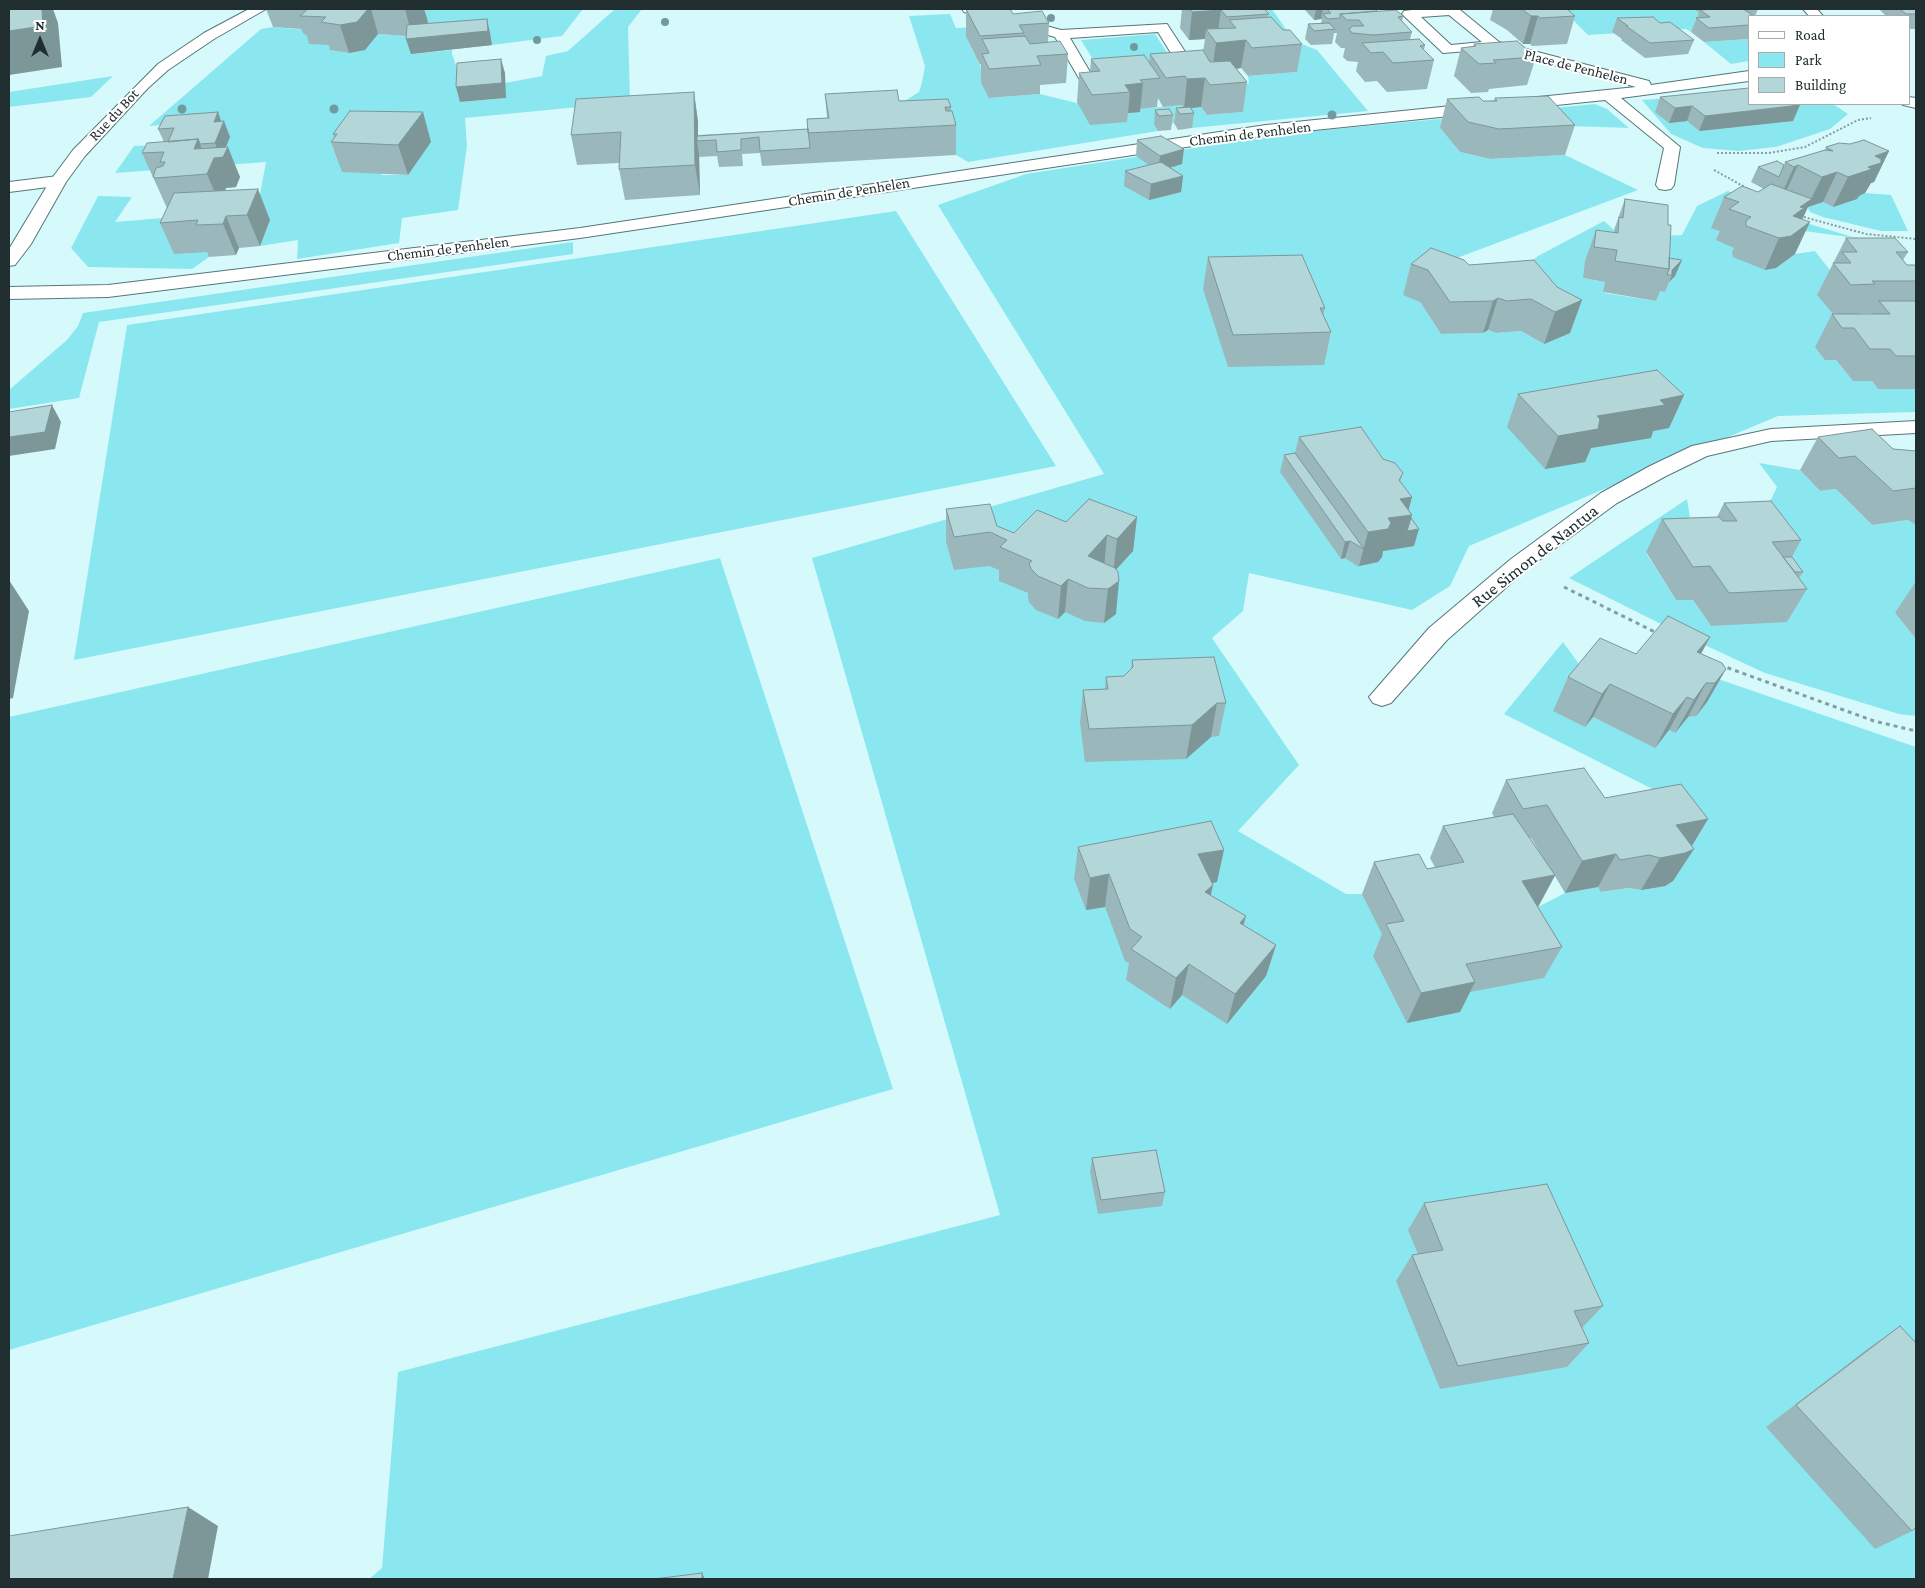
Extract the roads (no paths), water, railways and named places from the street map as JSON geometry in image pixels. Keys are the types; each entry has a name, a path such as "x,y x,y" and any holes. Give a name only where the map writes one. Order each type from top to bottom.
{"street":[{"name":"Rue du Bot","path":"9,261 24,240 58,181 79,153 163,67 209,36 259,9"},
{"path":"969,9 1060,34 1158,21 1189,70 1161,72"},
{"name":"Place de Penhelen","path":"1494,46 1452,10 1408,14 1448,50 1494,46 1659,88"},
{"path":"1060,34 1086,77 1132,74"},
{"name":"Chemin de Penhelen","path":"9,293 108,291 580,233 1266,130 1608,95 1748,76"},
{"path":"1608,95 1672,147 1666,185"},
{"path":"9,187 58,181"},
{"name":"Rue Simon de Nantua","path":"1382,697 1438,634 1519,564 1560,532 1610,498 1658,471 1700,451 1771,435 1916,427"}]}
